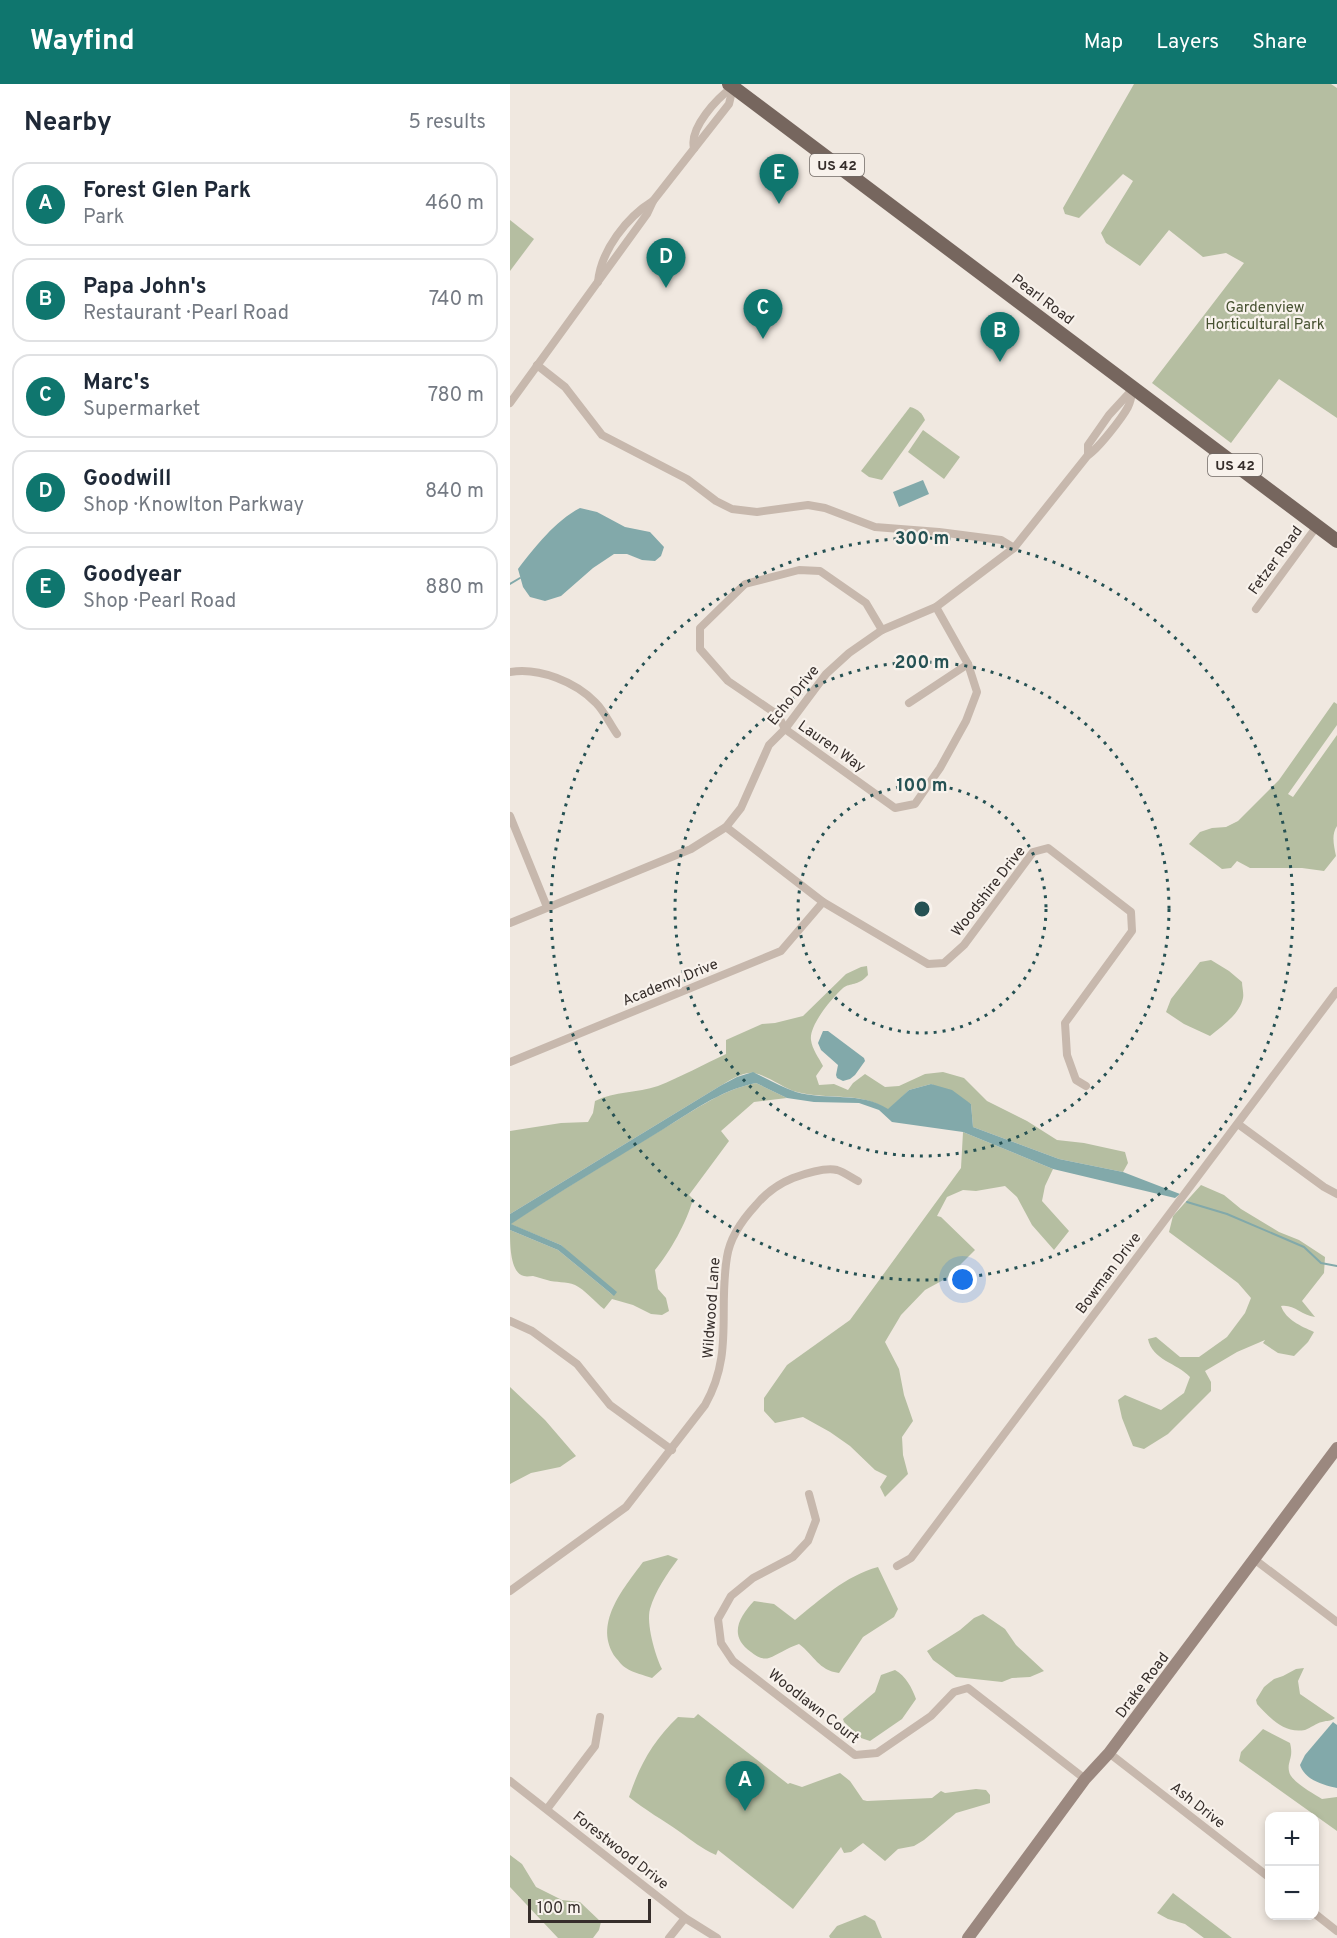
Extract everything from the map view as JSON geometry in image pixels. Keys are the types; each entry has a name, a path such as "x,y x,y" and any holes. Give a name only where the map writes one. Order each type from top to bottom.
{"main road":[{"name":"Pearl Road","path":"731,86 1337,541"}],"street":[{"path":"510,403 598,282 604,258 614,241 639,210 653,201 694,148 692,141 699,126 719,97 731,86"},
{"path":"537,365 565,387 602,435 687,478 716,501 732,509 756,512 808,505 825,508 875,527 1001,540 1014,548"},
{"name":"Echo Drive","path":"510,923 691,849 726,827 741,808 769,745 826,674 849,653 882,630 936,607 1014,548 1088,455 1088,445 1121,401 1134,388"},
{"name":"Fetzer Road","path":"1256,609 1317,526"},
{"name":"Lauren Way","path":"882,630 866,603 820,571 800,570 745,584 700,628 700,649 728,681 778,715 784,729 895,808 915,804 940,768 966,721 977,692 968,664 936,607"},
{"path":"909,703 968,664"},
{"path":"510,672 540,673 573,685 596,703 617,734"},
{"path":"510,816 547,907"},
{"name":"Woodshire Drive","path":"726,827 824,902 928,964 944,963 964,945 1033,852 1048,848 1131,912 1132,931 1065,1023 1067,1055 1076,1080 1086,1086"},
{"name":"Academy Drive","path":"510,1062 782,951 824,902"},
{"name":"Bowman Drive","path":"897,1566 911,1558 1337,991"},
{"path":"1238,1124 1337,1194"},
{"name":"Wildwood Lane","path":"510,1591 626,1507 705,1405 715,1387 721,1365 727,1255 736,1231 750,1211 782,1182 809,1172 837,1170 858,1181"},
{"path":"510,1321 532,1330 577,1364 610,1405 672,1450"},
{"name":"Drake Road","path":"968,1938 1085,1779 1109,1753 1337,1448"},
{"name":"Woodlawn Court","path":"809,1494 816,1520 808,1541 793,1557 753,1578 731,1596 718,1619 721,1643 733,1661 855,1755 877,1753 931,1716 954,1692 968,1688 1085,1779"},
{"path":"1254,1559 1337,1622"},
{"path":"547,1809 595,1746 600,1717"},
{"name":"Ash Drive","path":"1109,1753 1265,1875"},
{"name":"Forestwood Drive","path":"510,1781 685,1918 717,1938"},
{"path":"1319,1917 1337,1930"},
{"path":"669,1938 685,1918"}],"green space":[{"name":"Gardenview Horticultural Park","path":"1134,84 1331,84 1337,88 1337,418 1279,379 1231,443 1152,383 1244,263 1226,253 1203,257 1169,230 1140,266 1106,243 1101,233 1133,181 1123,174 1079,218 1065,214 1063,208"},
{"path":"510,220 534,239 510,271"},
{"path":"910,407 923,415 925,420 882,480 869,477 861,471"},
{"path":"923,430 960,457 944,479 908,452"},
{"path":"1334,702 1337,704 1337,725 1288,794 1293,797 1337,735 1337,826 1334,837 1336,856 1324,871 1302,868 1250,868 1237,861 1231,868 1222,869 1189,844 1200,832 1226,827 1238,821 1279,780"},
{"path":"1211,960 1242,982 1243,996 1234,1014 1210,1036 1184,1024 1166,1012 1171,999 1200,962"},
{"path":"867,966 868,975 861,981 843,988 817,1020 811,1034 814,1050 823,1066 816,1076 819,1085 834,1084 848,1090 865,1074 885,1087 899,1086 925,1074 943,1072 964,1078 987,1101 1027,1121 1057,1140 1125,1152 1128,1163 1123,1172 1059,1159 973,1127 971,1104 931,1084 909,1090 888,1110 867,1100 797,1092 765,1077 745,1073 510,1214 510,1131 561,1123 588,1122 593,1113 595,1101 610,1095 658,1086 726,1054 726,1040 762,1024 803,1016 846,974"},
{"path":"756,1083 787,1098 754,1102 721,1131 729,1141 689,1195 693,1199 687,1217 672,1246 655,1270 658,1289 666,1298 669,1311 662,1315 651,1314 633,1305 612,1299 604,1309 575,1285 519,1274 513,1264 510,1230 558,1250 614,1296 561,1245 510,1224 705,1103 730,1091"},
{"path":"963,1132 1053,1169 1045,1186 1042,1201 1069,1231 1054,1250 1032,1225 1017,1197 1005,1186 976,1191 963,1190 947,1197 937,1216 941,1217 975,1250 947,1278 925,1290 901,1315 885,1342 899,1369 904,1395 913,1421 902,1437 903,1455 908,1474 885,1497 880,1487 887,1476 875,1470 850,1446 803,1417 775,1423 764,1411 764,1398 787,1365 850,1320 961,1168"},
{"path":"1201,1185 1224,1195 1241,1209 1279,1232 1299,1240 1325,1257 1324,1273 1302,1301 1315,1317 1290,1307 1281,1306 1290,1319 1314,1332 1294,1356 1278,1353 1263,1343 1265,1340 1237,1352 1205,1371 1211,1382 1211,1391 1168,1434 1144,1449 1133,1446 1118,1400 1125,1395 1161,1410 1184,1393 1190,1377 1154,1352 1148,1339 1156,1337 1180,1357 1199,1357 1227,1337 1245,1313 1251,1298 1238,1283 1169,1232 1173,1216"},
{"path":"510,1387 545,1420 576,1456 560,1467 531,1473 510,1484"},
{"path":"668,1555 678,1559 658,1589 649,1615 652,1639 662,1669 652,1678 635,1673 623,1666 609,1646 607,1633 609,1620 619,1596 643,1562"},
{"path":"878,1567 898,1609 894,1617 863,1637 839,1673 821,1666 799,1644 772,1657 764,1658 751,1652 740,1640 738,1626 740,1620 754,1601 774,1604 795,1620 844,1582"},
{"path":"983,1614 1005,1629 1016,1645 1044,1671 1030,1677 1012,1678 1002,1682 956,1677 933,1660 927,1651"},
{"path":"1304,1668 1298,1681 1300,1694 1335,1718 1305,1730 1290,1730 1272,1719 1257,1704 1256,1700 1264,1687 1274,1679 1296,1669"},
{"path":"895,1670 908,1683 916,1699 902,1719 870,1741 861,1738 843,1719 875,1692 881,1675"},
{"path":"698,1714 788,1784 802,1787 840,1773 850,1781 863,1800 867,1801 932,1798 941,1791 945,1793 976,1789 986,1790 990,1795 990,1803 956,1813 924,1840 914,1846 898,1849 885,1861 863,1843 851,1852 844,1853 841,1847 793,1909 718,1850 716,1855 705,1849 629,1797 643,1764 661,1735 678,1717 694,1718"},
{"path":"1263,1729 1290,1743 1290,1775 1308,1791 1322,1799 1337,1797 1337,1831 1319,1818 1319,1812 1310,1812 1239,1761 1241,1752"},
{"path":"510,1855 522,1864 536,1887 562,1900 580,1902 601,1922 593,1938 558,1938 510,1887"},
{"path":"1173,1893 1232,1938 1204,1938 1185,1924 1157,1913"},
{"path":"865,1915 875,1921 882,1938 830,1938 829,1936 837,1926"}],"water":[{"path":"923,480 929,494 899,507 893,492"},
{"path":"580,508 597,512 625,527 650,532 664,547 661,556 655,561 642,560 627,554 614,554 593,568 561,596 545,601 530,597 523,587 518,569 554,527"},
{"path":"823,1031 828,1031 864,1058 865,1061 850,1079 843,1081 837,1078 838,1065 821,1050 818,1043"},
{"path":"753,1072 796,1092 866,1100 888,1109 909,1090 931,1084 952,1090 971,1104 973,1127 1059,1159 1123,1172 1180,1194 1175,1198 1053,1169 963,1132 892,1122 879,1110 859,1103 814,1102 787,1098 756,1083 730,1091 705,1104 511,1224 561,1245 617,1292 614,1296 558,1250 510,1230 510,1214 720,1086"},
{"path":"1333,1722 1337,1725 1337,1788 1310,1778 1300,1765 1305,1755"}],"waterway":[{"path":"510,584 520,578"},
{"path":"1187,1202 1227,1214 1304,1247 1321,1263 1337,1266"}],"place":[{"name":"Goodyear","path":"779,204"},
{"name":"Goodwill","path":"666,288"},
{"name":"Marc's","path":"763,339"},
{"name":"Papa John's","path":"1000,362"},
{"name":"Forest Glen Park","path":"745,1811"}]}
